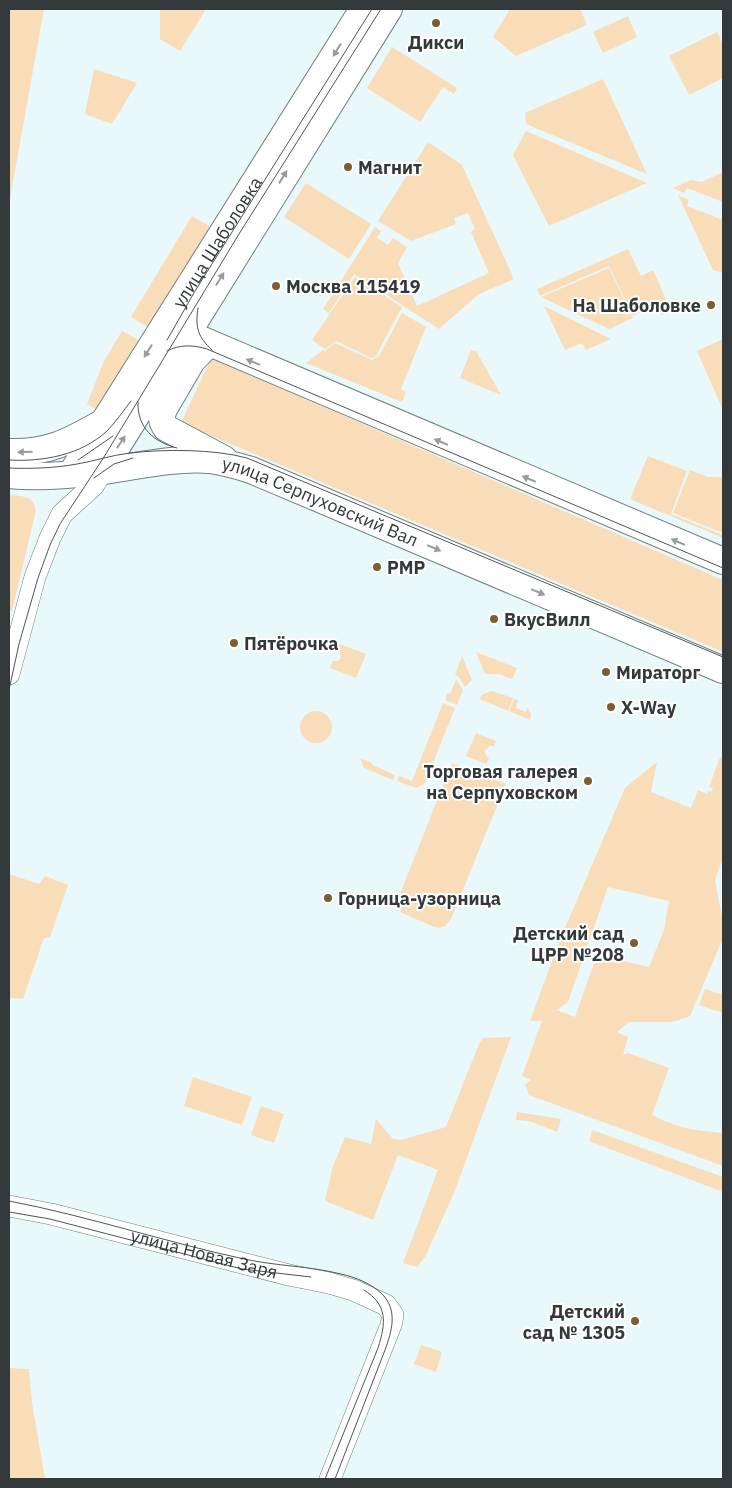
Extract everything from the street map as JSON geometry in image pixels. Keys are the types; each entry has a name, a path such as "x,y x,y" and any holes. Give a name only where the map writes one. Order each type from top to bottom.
{"main road":[{"name":"улица Шаболовка","path":"85,468 103,423 187,334 363,9"},
{"name":"улица Шаболовка","path":"85,468 187,334 389,9"},
{"path":"187,334 192,361 164,409 162,422 166,428 178,435 236,465"},
{"path":"187,334 723,561"},
{"path":"9,452 39,451 56,446 103,423"},
{"name":"улица Серпуховский Вал","path":"9,476 34,477 85,468 192,460 208,460 236,465 723,670"}],"street":[{"path":"56,446 85,468 94,484 62,514"},
{"path":"9,674 35,577 50,538 85,468"},
{"name":"улица Новая Заря","path":"9,1206 51,1214 290,1276 329,1283 374,1298 386,1305 393,1315 387,1337 330,1479"}],"shaded area":[{"path":"9,9 44,9 9,204"},
{"path":"160,9 206,9 180,51 160,39"},
{"path":"510,9 580,9 587,25 516,56 493,37"},
{"path":"628,16 637,37 603,53 593,32"},
{"path":"717,32 723,45 723,78 689,95 669,56"},
{"path":"392,47 457,88 454,94 443,87 420,122 367,88"},
{"path":"94,69 137,83 112,124 85,114"},
{"path":"603,79 647,174 526,124 525,113"},
{"path":"526,131 647,183 549,226 513,155"},
{"path":"428,142 462,165 514,279 479,294 439,329 354,274 329,313 323,309 375,227 381,231 377,238 388,245 393,238 407,247 398,263 417,306 489,273 471,232 475,229 468,213 454,218 456,224 411,241 378,221"},
{"path":"723,172 723,202 687,188 684,193 673,188 691,180 702,182"},
{"path":"306,183 371,224 349,259 284,217"},
{"path":"678,195 689,200 687,206 723,220 723,273 713,270"},
{"path":"192,216 214,229 151,329 131,317"},
{"path":"628,249 641,276 653,270 671,310 662,315 657,305 633,316 609,266 540,296 537,289"},
{"path":"609,268 633,318 609,329 541,297"},
{"path":"355,277 402,307 376,356 371,358 336,341 325,349 312,340"},
{"path":"544,306 611,339 586,350 582,343 565,350"},
{"path":"402,313 426,327 401,389 406,392 402,402 306,363 335,343 372,360 379,356"},
{"path":"122,331 144,343 101,412 87,404 104,361"},
{"path":"723,339 723,410 697,351"},
{"path":"471,350 476,351 501,395 460,378"},
{"path":"211,358 723,580 723,652 181,423"},
{"path":"648,456 687,471 671,514 723,535 723,538 630,499"},
{"path":"690,470 708,477 721,477 723,480 723,533 673,513"},
{"path":"9,495 26,497 32,501 36,510 12,611 9,611"},
{"path":"340,644 366,654 356,678 330,668 333,661 338,661 341,658 337,650"},
{"path":"476,652 517,668 512,679 499,674 485,674"},
{"path":"462,656 472,680 465,687 458,676 455,675"},
{"path":"456,680 463,690 457,705 445,700 447,693 450,694"},
{"path":"492,691 513,698 508,711 479,699 483,694"},
{"path":"514,699 518,700 516,708 526,712 528,707 531,714 530,720 509,711"},
{"path":"443,703 455,708 425,783 416,788 397,781 399,776 412,781"},
{"path":"316,711 322,712 327,716 331,721 331,733 327,738 322,742 316,743 310,742 305,738 301,733 300,727 301,721 305,716 310,712"},
{"path":"476,733 496,741 494,746 490,746 485,750 485,754 489,758 486,764 466,756"},
{"path":"720,757 723,759 723,858 715,880 723,923 723,938 690,1016 672,1022 629,1022 617,1032 628,1037 623,1055 628,1053 669,1068 652,1115 687,1128 723,1133 723,1166 529,1095 525,1085 531,1080 522,1076 542,1021 530,1021 559,942 625,788 657,762 651,792 691,808 698,790 707,794 713,788 709,787","holes":["608,887 669,901 664,930 649,967 597,955 575,1017 557,1010 568,1002"]},
{"path":"360,758 395,775 393,780 364,768"},
{"path":"452,763 506,784 451,919 445,926 439,928 402,913 398,907 398,899"},
{"path":"9,874 39,884 45,876 68,885 50,937 44,938 23,999 9,998"},
{"path":"705,989 723,995 723,1013 699,1005"},
{"path":"511,1037 454,1193 425,1257 417,1267 403,1263 438,1170 398,1155 373,1220 325,1201 332,1169 345,1137 371,1144 376,1119 393,1139 401,1140 446,1127 483,1038"},
{"path":"193,1077 252,1097 242,1125 184,1106"},
{"path":"261,1106 284,1114 274,1143 251,1135"},
{"path":"517,1112 561,1119 557,1132 529,1121 516,1120"},
{"path":"592,1130 723,1177 723,1192 589,1141"},
{"path":"421,1345 442,1352 436,1372 414,1364"},
{"path":"9,1368 29,1369 32,1403 45,1479 9,1479"}],"tram line":[{"path":"167,340 195,291 372,9"},
{"path":"9,690 19,644 38,578 60,524 104,457 239,234 381,9"},
{"path":"198,308 197,327 203,341 212,350"},
{"path":"167,351 187,346 207,349 723,568"},
{"path":"9,460 48,458 85,446 107,431 131,401"},
{"path":"138,402 140,419 148,432 161,442 177,448"},
{"path":"78,460 113,436"},
{"path":"9,468 60,466 84,463 123,454 158,451 204,451 247,458 723,657"},
{"path":"94,478 114,464 133,458"},
{"path":"9,1201 68,1214 244,1259 341,1274 363,1281 378,1290 387,1300 392,1314 390,1335 335,1479"},
{"path":"9,1212 50,1219 242,1269 311,1277"},
{"path":"325,1479 378,1348 383,1330 381,1308 372,1296 364,1290"}],"place":[{"name":"Дикси","path":"436,23"},
{"name":"Магнит","path":"348,167"},
{"name":"Москва 115419","path":"276,286"},
{"name":"На Шаболовке","path":"711,305"},
{"name":"PMP","path":"377,567"},
{"name":"ВкусВилл","path":"494,619"},
{"name":"Пятёрочка","path":"234,643"},
{"name":"Мираторг","path":"606,672"},
{"name":"X-Way","path":"611,707"},
{"name":"Торговая галерея на Серпуховском","path":"588,781"},
{"name":"Горница-узорница","path":"328,898"},
{"name":"Детский сад ЦРР №208","path":"634,943"},
{"name":"Детский сад № 1305","path":"635,1321"}]}
